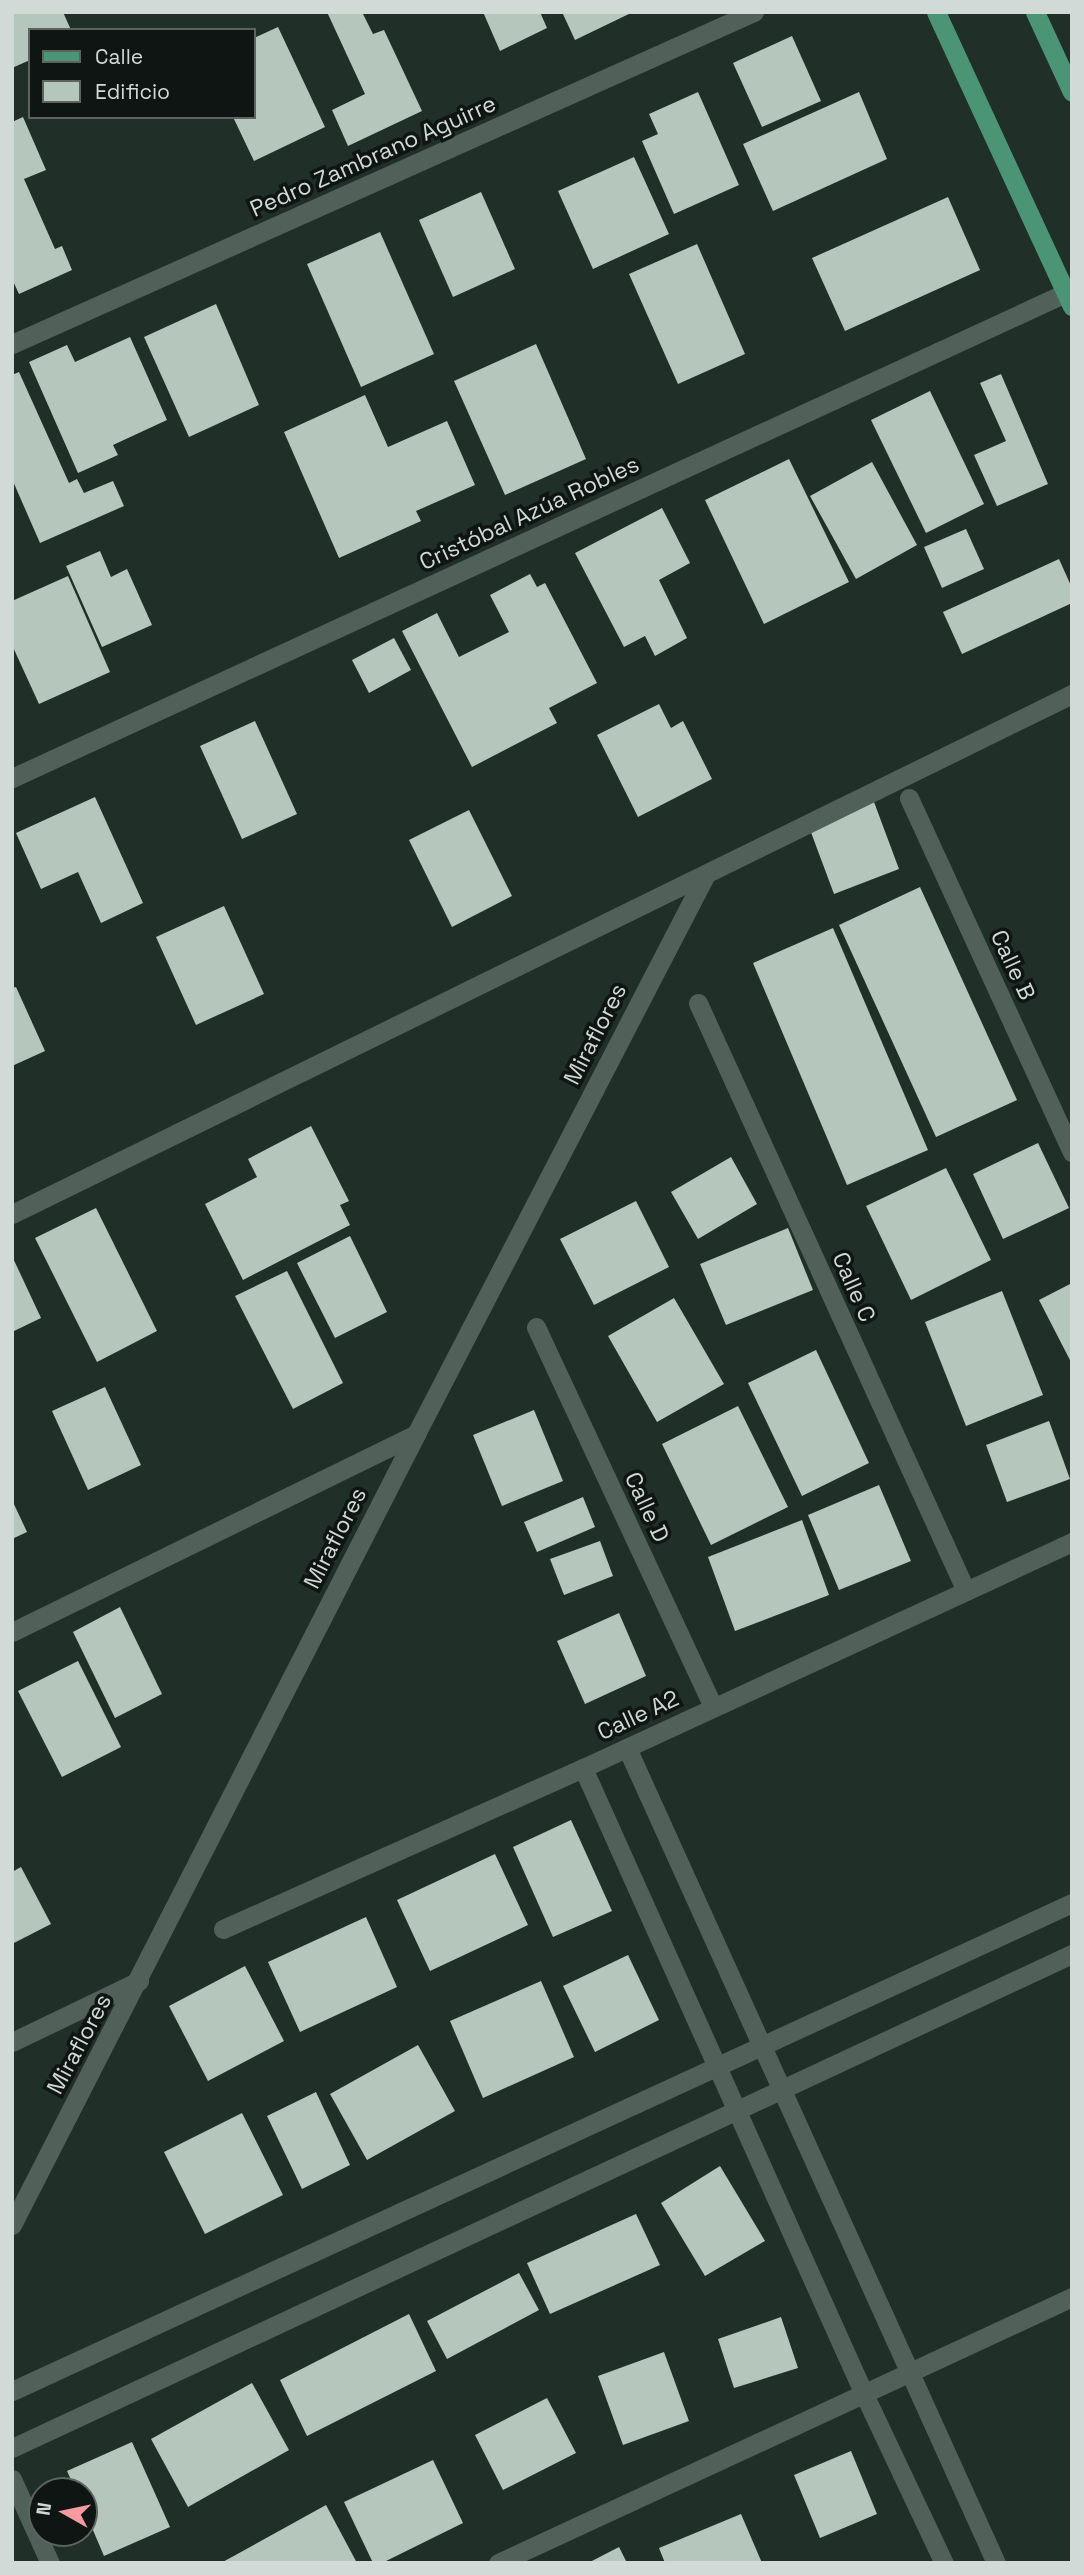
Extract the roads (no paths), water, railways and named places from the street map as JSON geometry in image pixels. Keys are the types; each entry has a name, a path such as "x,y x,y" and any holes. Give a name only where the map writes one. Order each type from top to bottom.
{"main road":[{"path":"936,12 1070,297"},
{"path":"1035,12 1072,92"}],"street":[{"name":"Pedro Zambrano Aguirre","path":"12,344 754,12"},
{"name":"Cristóbal Azúa Robles","path":"12,778 1070,297"},
{"path":"12,1214 1072,694"},
{"name":"Calle B","path":"909,798 1072,1152"},
{"name":"Miraflores","path":"12,2225 705,876"},
{"name":"Calle C","path":"698,1003 966,1591"},
{"name":"Calle D","path":"536,1327 713,1707"},
{"path":"12,1632 416,1434"},
{"name":"Calle A2","path":"223,1929 627,1748 1072,1542"},
{"path":"627,1748 996,2563"},
{"path":"583,1768 715,2066 944,2563"},
{"path":"12,2391 1072,1903"},
{"path":"12,2448 735,2108 1072,1954"},
{"path":"12,2042 139,1981"},
{"path":"498,2563 1072,2297"},
{"path":"12,2479 50,2563"}]}
